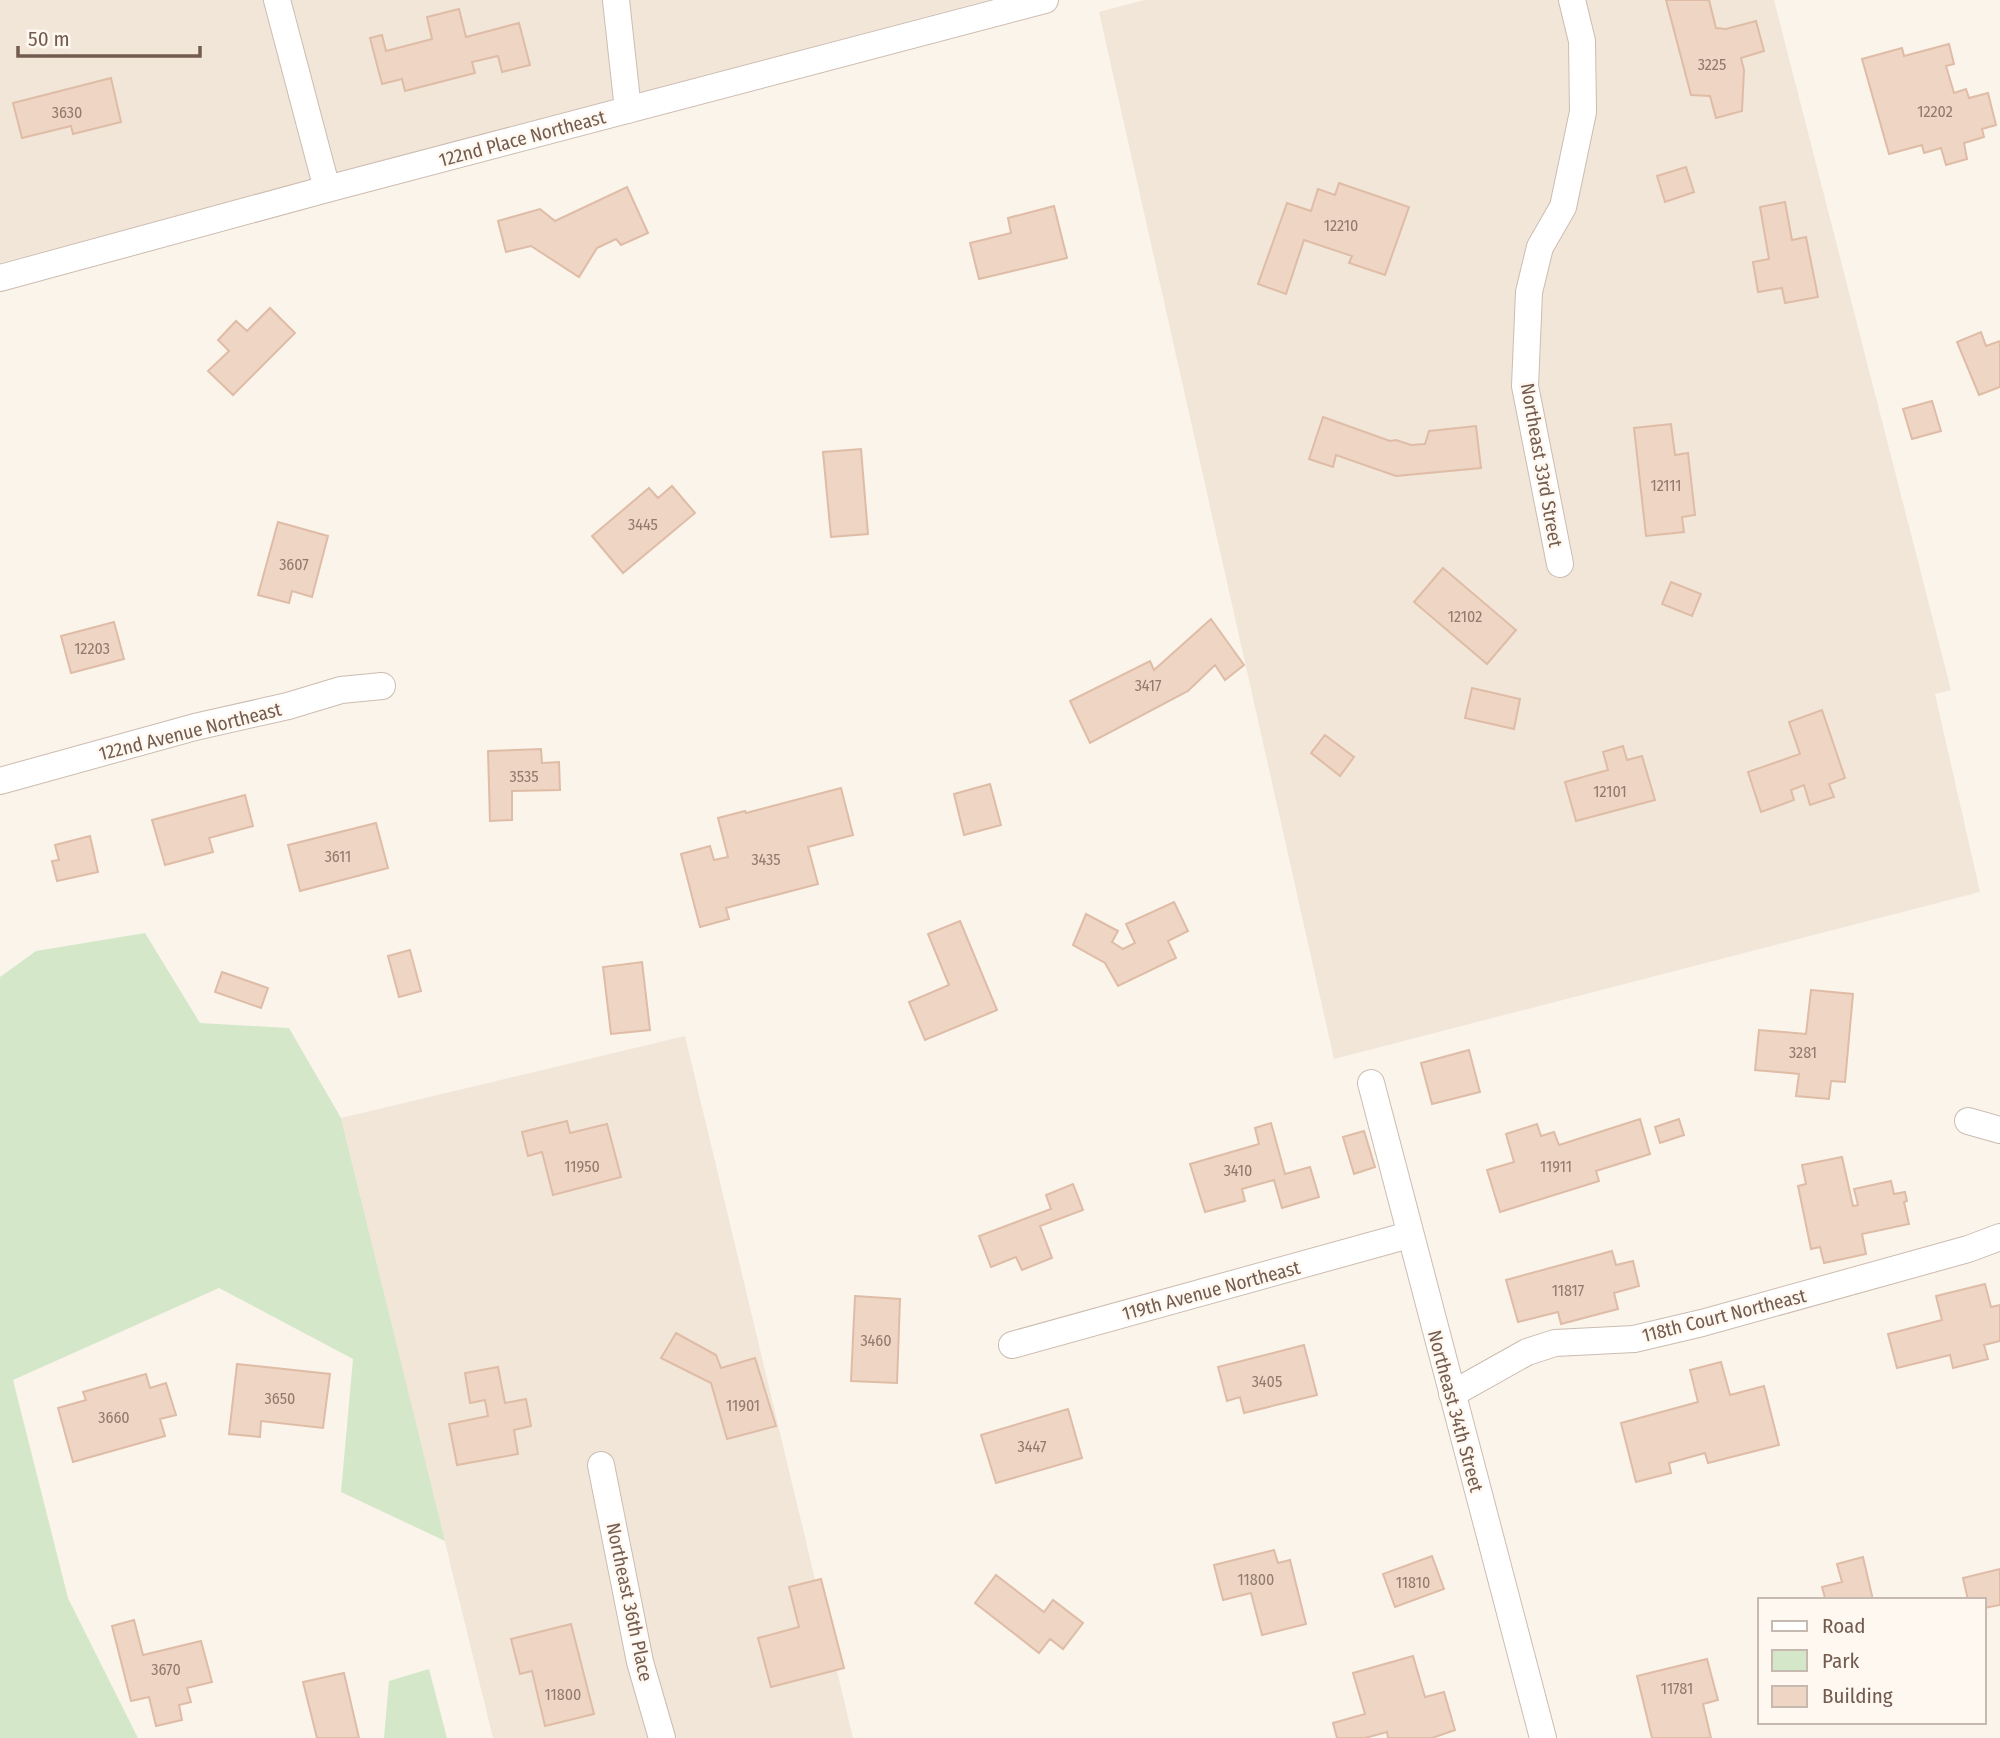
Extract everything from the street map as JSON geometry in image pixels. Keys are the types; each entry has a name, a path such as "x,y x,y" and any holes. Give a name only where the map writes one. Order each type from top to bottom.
{"street":[{"path":"277,0 327,189"},
{"path":"616,0 628,110"},
{"name":"122nd Place Northeast","path":"0,278 1045,0"},
{"name":"Northeast 33rd Street","path":"1560,564 1525,386 1529,292 1540,247 1563,207 1583,113 1582,41 1572,0"},
{"name":"122nd Avenue Northeast","path":"0,781 341,690 382,686"},
{"name":"Northeast 34th Street","path":"1370,1083 1543,1738"},
{"path":"1968,1121 2000,1130"},
{"name":"119th Avenue Northeast","path":"1012,1345 1409,1236"},
{"name":"118th Court Northeast","path":"1452,1394 1527,1352 1555,1343 1634,1339 1702,1323 1968,1249 2000,1237"},
{"name":"Northeast 36th Place","path":"601,1465 640,1662 662,1738"}],"shaded area":[{"path":"0,0 988,0 0,263"},
{"path":"1144,0 1774,0 1951,690 1935,694 1980,892 1334,1059 1099,12"},
{"path":"685,1036 853,1738 493,1738 341,1118"}],"green space":[{"path":"145,933 200,1023 289,1028 341,1118 445,1541 341,1492 353,1359 219,1288 13,1380 68,1598 138,1738 0,1738 0,977 36,951"},
{"path":"429,1669 447,1738 384,1738 389,1681"}],"building":[{"path":"1666,0 1709,0 1716,28 1726,29 1756,21 1764,51 1741,58 1744,70 1742,111 1716,118 1710,96 1691,95"},
{"path":"459,9 466,37 519,23 530,65 502,72 498,56 472,62 475,73 405,91 402,79 382,84 370,38 382,35 386,51 432,39 427,17"},
{"path":"1949,44 1954,64 1946,66 1954,93 1966,89 1969,98 1988,93 1996,125 1982,129 1984,137 1964,143 1967,159 1946,165 1941,148 1924,153 1922,145 1889,154 1862,59 1902,48 1904,56"},
{"path":"111,78 121,122 73,134 71,126 22,138 13,103"},
{"path":"1686,167 1694,192 1665,202 1657,176"},
{"path":"1339,183 1409,207 1385,275 1349,263 1352,256 1304,240 1286,294 1258,284 1287,203 1311,211 1318,189 1335,195"},
{"path":"627,187 648,233 621,245 616,239 597,248 579,277 531,246 506,252 498,221 540,209 555,221"},
{"path":"1785,202 1792,240 1806,237 1818,297 1785,303 1782,288 1758,292 1753,262 1769,259 1760,207"},
{"path":"1054,206 1067,258 979,279 970,243 1011,233 1008,218"},
{"path":"270,308 295,333 233,395 208,371 229,351 218,340 236,321 247,331"},
{"path":"1981,332 1986,346 2000,341 2000,387 1979,395 1957,342"},
{"path":"1932,401 1941,431 1912,439 1903,409"},
{"path":"1323,417 1390,441 1396,440 1411,445 1425,444 1429,431 1476,426 1481,468 1396,476 1336,455 1333,467 1309,459"},
{"path":"1671,424 1675,455 1688,453 1695,515 1682,517 1684,532 1646,536 1634,428"},
{"path":"861,449 868,534 831,537 823,452"},
{"path":"672,486 695,513 623,573 592,536 649,488 658,498"},
{"path":"278,522 328,536 312,597 292,591 289,603 258,595"},
{"path":"1443,568 1516,630 1487,664 1414,602"},
{"path":"1671,582 1701,594 1692,616 1662,604"},
{"path":"1211,619 1244,665 1225,680 1215,665 1188,691 1090,743 1070,701 1150,661 1154,670"},
{"path":"114,622 124,659 71,673 61,636"},
{"path":"1472,688 1520,699 1514,729 1465,718"},
{"path":"1822,710 1845,778 1829,784 1834,797 1810,805 1804,785 1791,790 1794,800 1761,812 1748,772 1800,754 1789,722"},
{"path":"1325,735 1354,757 1340,776 1311,753"},
{"path":"1623,746 1627,760 1642,756 1655,800 1576,821 1565,782 1608,770 1603,752"},
{"path":"541,749 542,763 559,762 560,790 512,791 512,820 490,821 488,751"},
{"path":"990,784 1001,825 964,835 954,794"},
{"path":"841,788 853,835 808,847 818,884 726,908 729,919 700,927 681,854 710,846 714,860 728,857 718,818"},
{"path":"245,795 253,826 209,838 213,852 165,865 152,820"},
{"path":"376,823 388,868 300,891 288,845"},
{"path":"90,836 98,872 57,881 52,861 59,860 55,845"},
{"path":"1174,902 1188,931 1168,941 1176,958 1118,986 1105,963 1073,945 1086,914 1118,931 1112,942 1123,949 1135,943 1126,924"},
{"path":"960,921 997,1010 925,1040 909,1002 949,985 928,934"},
{"path":"410,950 421,991 399,997 388,956"},
{"path":"642,962 650,1030 611,1034 603,967"},
{"path":"222,972 268,988 261,1008 215,992"},
{"path":"1811,990 1853,994 1845,1082 1831,1081 1829,1099 1796,1096 1799,1074 1755,1070 1759,1030 1806,1034"},
{"path":"1469,1050 1480,1092 1432,1104 1421,1063"},
{"path":"1640,1119 1650,1154 1596,1171 1599,1181 1500,1212 1487,1170 1514,1162 1506,1134 1537,1124 1541,1136 1554,1132 1559,1145"},
{"path":"1679,1119 1684,1135 1660,1143 1655,1127"},
{"path":"567,1121 570,1133 607,1124 621,1177 553,1195 542,1152 528,1156 522,1132"},
{"path":"1271,1123 1285,1174 1310,1167 1319,1197 1282,1208 1274,1180 1242,1189 1245,1201 1205,1212 1190,1164 1259,1144 1255,1128"},
{"path":"1364,1131 1375,1167 1354,1174 1343,1137"},
{"path":"1842,1157 1853,1206 1858,1205 1854,1189 1891,1181 1894,1194 1905,1192 1907,1201 1904,1202 1909,1224 1862,1234 1866,1254 1824,1263 1820,1247 1811,1249 1798,1186 1806,1184 1802,1165"},
{"path":"1073,1184 1083,1210 1040,1226 1052,1258 1022,1270 1016,1257 991,1267 979,1236 1051,1209 1046,1195"},
{"path":"1612,1251 1616,1265 1633,1261 1639,1286 1614,1293 1618,1309 1561,1324 1558,1312 1518,1322 1506,1280"},
{"path":"1985,1284 1991,1307 2000,1305 2000,1341 1984,1345 1988,1359 1953,1368 1950,1355 1897,1368 1888,1334 1942,1320 1936,1296"},
{"path":"855,1296 900,1299 897,1383 851,1381"},
{"path":"676,1333 716,1355 721,1368 755,1358 776,1426 727,1439 711,1383 661,1358"},
{"path":"1304,1345 1317,1395 1244,1413 1240,1397 1227,1401 1218,1367"},
{"path":"1721,1362 1730,1395 1764,1386 1779,1445 1708,1463 1705,1453 1669,1463 1671,1473 1636,1482 1621,1423 1698,1402 1690,1370"},
{"path":"237,1364 330,1374 323,1428 261,1421 260,1437 229,1434"},
{"path":"498,1367 505,1403 526,1399 531,1426 514,1430 518,1454 457,1465 449,1424 488,1416 485,1400 470,1403 465,1373"},
{"path":"146,1374 150,1388 166,1383 176,1415 160,1419 165,1436 73,1462 58,1408 86,1400 83,1392"},
{"path":"1068,1409 1082,1458 996,1483 981,1435"},
{"path":"1274,1550 1278,1563 1290,1560 1306,1624 1262,1635 1251,1593 1223,1600 1214,1565"},
{"path":"1432,1556 1444,1589 1395,1607 1383,1574"},
{"path":"1863,1557 1873,1598 1825,1598 1822,1587 1842,1582 1837,1564"},
{"path":"2000,1569 2000,1605 1986,1608 1986,1598 1968,1598 1963,1578"},
{"path":"996,1575 1044,1612 1053,1600 1083,1623 1063,1649 1050,1639 1039,1653 975,1603"},
{"path":"821,1579 844,1668 771,1687 758,1638 799,1627 789,1587"},
{"path":"134,1620 143,1655 201,1641 212,1682 187,1688 191,1702 179,1705 182,1720 156,1726 149,1697 131,1701 112,1626"},
{"path":"571,1624 594,1714 545,1726 532,1671 520,1674 511,1639"},
{"path":"1413,1656 1425,1697 1444,1692 1455,1730 1432,1738 1388,1738 1387,1732 1365,1738 1337,1738 1333,1723 1365,1714 1353,1673"},
{"path":"1707,1659 1718,1700 1703,1704 1711,1738 1652,1738 1637,1676"},
{"path":"344,1673 359,1738 317,1738 303,1682"}]}
